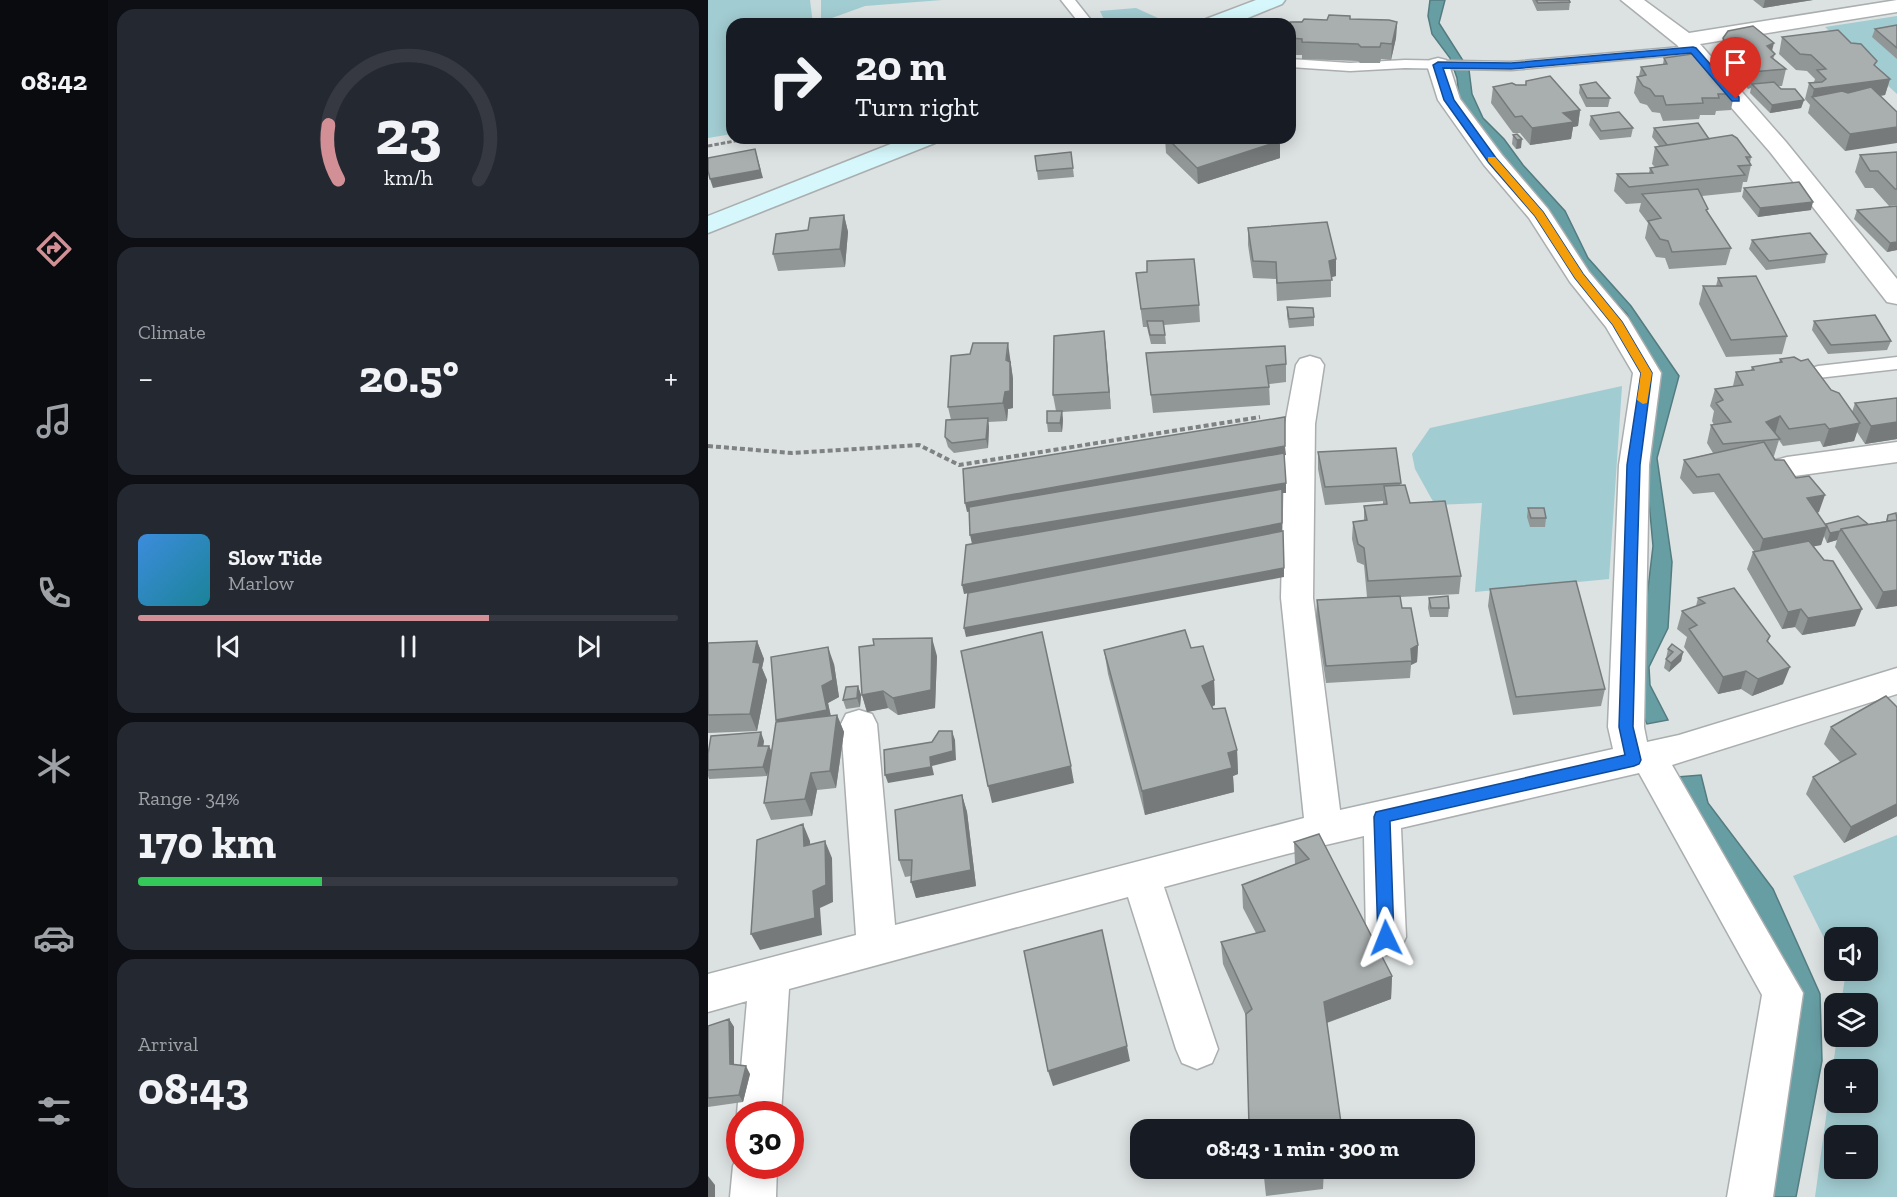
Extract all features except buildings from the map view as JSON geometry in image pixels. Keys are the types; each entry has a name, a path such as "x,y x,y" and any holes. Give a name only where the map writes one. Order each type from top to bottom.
{"street":[{"path":"1229,18 1275,0"},
{"path":"1631,0 1689,45 1892,283"},
{"path":"1689,45 1897,6"},
{"path":"1438,65 1449,100 1493,160 1539,214 1579,276 1618,324 1647,373 1634,465 1626,727 1641,758 1783,993 1750,1197"},
{"path":"708,225 912,144"},
{"path":"1310,365 1302,411 1297,598 1324,830"},
{"path":"1787,467 1897,452"},
{"path":"708,993 1324,830 1679,749 1897,681"},
{"path":"859,724 878,947"},
{"path":"1382,817 1386,938"},
{"path":"1141,877 1197,1049"},
{"path":"760,1101 770,975"},
{"path":"753,1197 754,1179"}],"lane":[{"path":"1068,0 1082,18"},
{"path":"1296,63 1350,67 1511,66 1689,45"},
{"path":"1818,372 1897,363"}],"path":[{"path":"708,146 726,143"},
{"path":"708,446 792,453 919,445 959,465 1302,411"}],"shaded area":[{"path":"708,0 810,0 812,18 726,18 726,135 708,138"},
{"path":"821,0 942,0 865,6 832,18 821,18"},
{"path":"1430,0 1445,0 1439,23 1469,70 1472,94 1483,118 1504,139 1523,165 1565,211 1588,258 1631,306 1679,376 1657,458 1672,562 1668,628 1649,667 1650,685 1668,720 1647,724 1635,698 1653,546 1645,458 1658,371 1627,314 1579,264 1469,117 1459,96 1457,78 1450,58 1432,34 1428,16"},
{"path":"1136,8 1158,18 1103,18 1100,11"},
{"path":"1897,16 1897,94 1825,27"},
{"path":"1622,386 1609,579 1475,592 1482,503 1435,505 1415,469 1412,454 1430,428"},
{"path":"1701,775 1708,803 1773,889 1820,994 1822,1061 1796,1197 1767,1197 1800,1019 1797,986 1678,777"},
{"path":"1897,835 1897,1197 1815,1197 1824,1132 1824,1179 1878,1179 1878,1125 1825,1125 1827,1113 1878,1113 1878,1059 1834,1059 1836,1047 1878,1047 1878,993 1843,993 1845,981 1878,981 1878,927 1824,927 1824,938 1793,876"}],"slow traffic":[{"path":"1492,159 1539,214 1579,276 1618,324 1647,373 1643,400"}],"route":[{"path":"1386,938 1382,817 1634,760 1626,727 1630,567 1634,465 1647,373 1618,324 1579,276 1539,214 1493,160 1449,100 1438,65 1511,66 1693,50 1736,99"}]}
